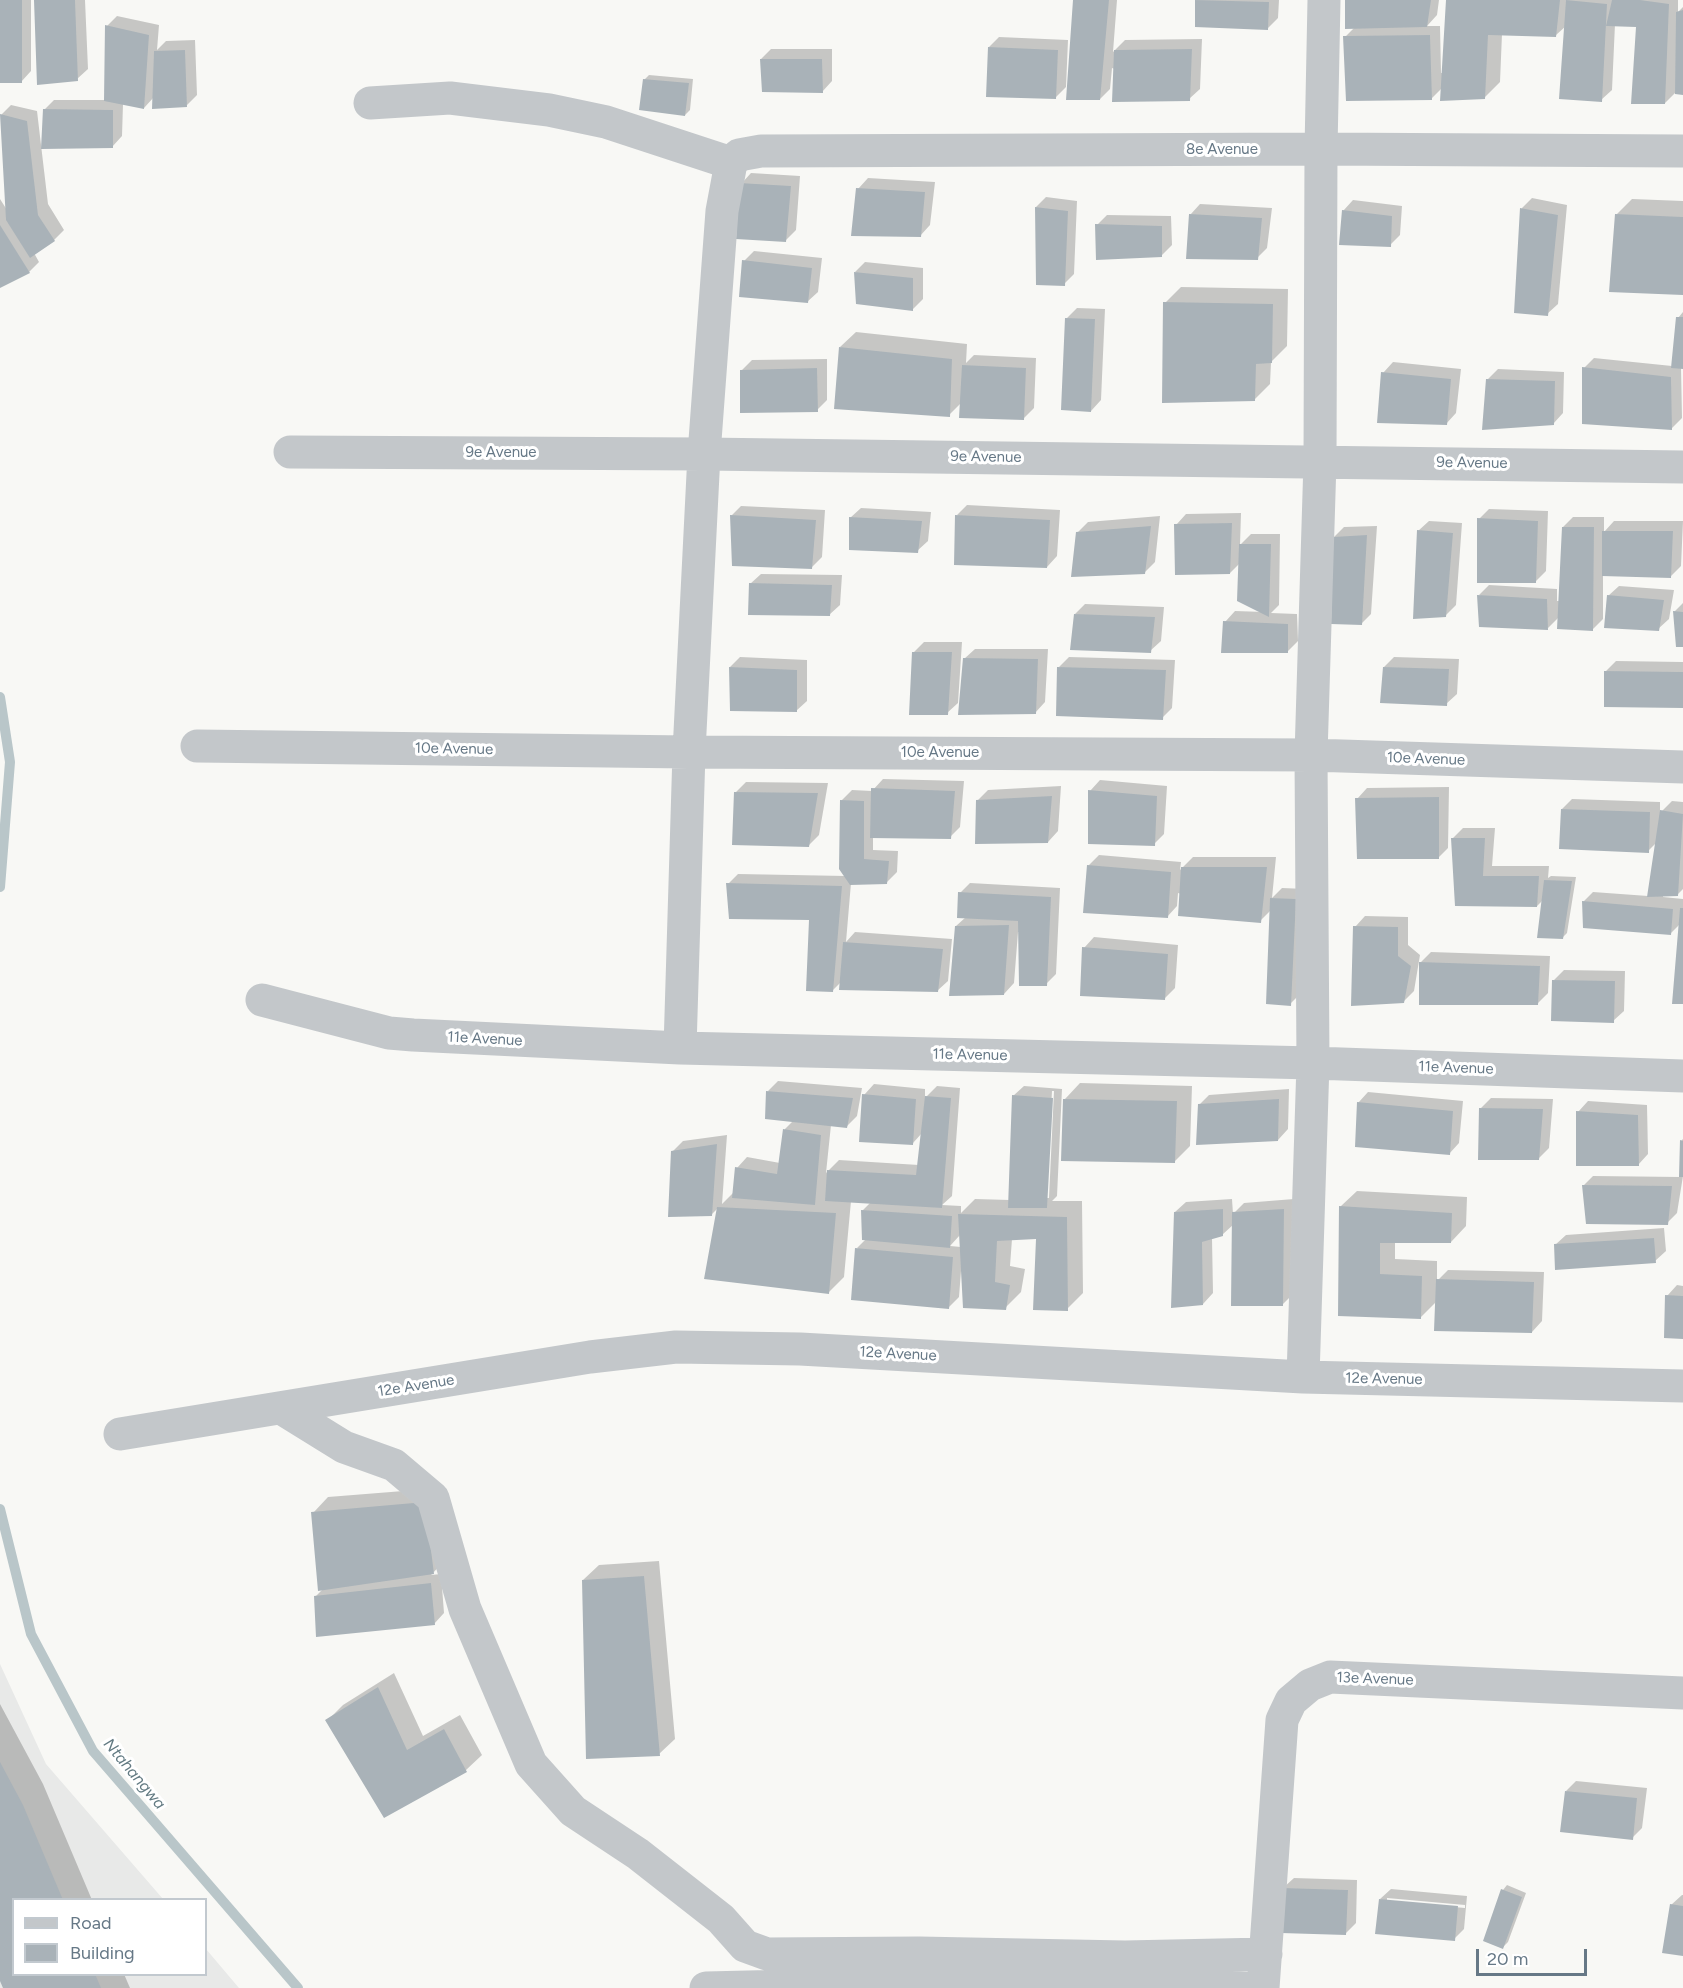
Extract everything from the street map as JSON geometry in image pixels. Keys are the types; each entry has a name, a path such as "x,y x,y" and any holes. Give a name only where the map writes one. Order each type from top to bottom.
{"street":[{"path":"1304,1377 1313,1063 1311,755 1320,461 1324,0"},
{"path":"370,103 450,98 549,110 606,122 731,163 722,211 704,454 689,752 680,1048"},
{"name":"8e Avenue","path":"731,163 739,155 761,151 1321,149 1683,151"},
{"name":"9e Avenue","path":"290,452 704,454 1683,467"},
{"name":"10e Avenue","path":"197,746 689,752 1311,755 1683,767"},
{"name":"11e Avenue","path":"262,1000 388,1033 680,1048 1313,1063 1683,1076"},
{"name":"12e Avenue","path":"120,1434 590,1357 676,1347 800,1349 1304,1377 1683,1386"},
{"path":"281,1408 344,1447 394,1465 434,1498 465,1609 531,1764 573,1811 638,1854 721,1919 745,1946 767,1953 1125,1957 1266,1954"},
{"name":"13e Avenue","path":"1263,1988 1282,1720 1291,1701 1310,1685 1330,1677 1683,1693"},
{"path":"706,1988 1043,1980 1247,1988"}],"shaded area":[{"path":"0,1664 46,1764 162,1898 12,1898 12,1976 207,1976 207,1950 239,1988 0,1988"}],"building":[{"path":"0,0 22,0 22,83 0,83"},
{"path":"34,0 75,0 78,81 37,85"},
{"path":"1073,0 1109,0 1100,100 1066,100"},
{"path":"1195,0 1269,2 1268,30 1195,27"},
{"path":"1345,0 1431,0 1427,27 1345,29"},
{"path":"1446,0 1560,0 1556,37 1488,35 1485,99 1440,101"},
{"path":"1566,0 1607,4 1602,102 1559,99"},
{"path":"1612,0 1640,0 1669,4 1665,104 1631,104 1636,27 1606,26"},
{"path":"1683,10 1683,95 1675,94 1676,12"},
{"path":"105,25 149,35 144,109 104,101"},
{"path":"1430,35 1432,100 1346,101 1343,36"},
{"path":"988,47 1058,50 1056,99 986,97"},
{"path":"1192,49 1190,101 1112,102 1114,50"},
{"path":"185,50 187,107 152,109 154,51"},
{"path":"760,59 822,59 823,93 762,92"},
{"path":"643,79 689,83 685,116 639,110"},
{"path":"43,109 113,110 113,148 41,149"},
{"path":"0,114 27,121 38,215 55,241 30,258 6,220"},
{"path":"739,183 791,186 786,242 736,239"},
{"path":"856,188 925,192 921,237 851,236"},
{"path":"1035,207 1068,211 1065,286 1036,285"},
{"path":"1520,208 1558,215 1548,316 1514,313"},
{"path":"1342,210 1392,216 1391,247 1339,245"},
{"path":"1189,214 1262,218 1258,260 1186,259"},
{"path":"1615,214 1683,217 1683,295 1609,292"},
{"path":"1095,224 1162,226 1162,257 1096,260"},
{"path":"0,225 30,273 0,288"},
{"path":"742,260 812,268 808,303 739,297"},
{"path":"854,272 913,278 913,311 856,304"},
{"path":"1163,302 1273,304 1272,363 1256,364 1255,401 1162,403"},
{"path":"1676,317 1683,317 1683,369 1671,368"},
{"path":"1065,318 1095,319 1091,412 1061,410"},
{"path":"839,347 952,359 950,417 834,409"},
{"path":"962,365 1026,368 1024,420 959,418"},
{"path":"1582,367 1671,377 1672,430 1582,424"},
{"path":"817,368 818,412 740,413 740,370"},
{"path":"1381,372 1451,379 1447,425 1377,423"},
{"path":"1486,379 1555,381 1554,425 1482,430"},
{"path":"730,515 816,520 812,569 732,566"},
{"path":"955,515 1050,520 1047,568 954,565"},
{"path":"849,517 922,521 918,553 849,550"},
{"path":"1477,518 1538,521 1536,583 1477,583"},
{"path":"1232,523 1230,574 1175,575 1174,524"},
{"path":"1151,526 1145,574 1071,577 1076,532"},
{"path":"1562,527 1594,527 1593,631 1557,629"},
{"path":"1417,530 1453,533 1446,617 1413,619"},
{"path":"1602,531 1673,531 1671,578 1602,576"},
{"path":"1367,535 1362,625 1331,624 1333,537"},
{"path":"1239,544 1271,544 1269,617 1237,601"},
{"path":"749,583 832,585 830,616 748,615"},
{"path":"1477,595 1547,599 1548,630 1479,627"},
{"path":"1607,595 1664,600 1659,631 1604,628"},
{"path":"1673,611 1683,612 1683,647 1676,647"},
{"path":"1074,614 1155,617 1151,653 1070,650"},
{"path":"1223,621 1288,624 1288,653 1221,653"},
{"path":"912,652 952,652 948,715 909,715"},
{"path":"963,658 1038,659 1036,714 958,715"},
{"path":"729,667 797,670 797,712 730,711"},
{"path":"1057,667 1166,670 1163,720 1056,716"},
{"path":"1383,667 1449,669 1447,706 1380,703"},
{"path":"1604,671 1683,672 1683,708 1604,707"},
{"path":"871,788 955,791 951,839 870,838"},
{"path":"1088,790 1157,796 1155,846 1088,844"},
{"path":"734,792 818,793 809,847 732,845"},
{"path":"1052,796 1048,843 975,844 976,800"},
{"path":"1439,797 1439,859 1357,859 1355,798"},
{"path":"840,800 864,801 864,859 889,861 887,884 850,885 839,869"},
{"path":"1561,809 1650,812 1649,853 1559,849"},
{"path":"1660,810 1683,814 1678,896 1647,897"},
{"path":"1451,838 1485,838 1483,876 1539,876 1537,907 1455,906"},
{"path":"1087,865 1171,872 1168,918 1083,913"},
{"path":"1181,867 1267,867 1261,923 1178,916"},
{"path":"1544,880 1572,881 1563,939 1537,938"},
{"path":"726,883 842,886 833,992 806,991 809,920 729,919"},
{"path":"958,892 1051,897 1047,986 1019,986 1018,921 957,918"},
{"path":"1270,898 1296,899 1291,1006 1266,1004"},
{"path":"1582,901 1673,909 1671,935 1583,928"},
{"path":"1680,908 1683,908 1683,1004 1672,1004"},
{"path":"1009,925 1004,995 949,996 955,926"},
{"path":"1353,926 1398,927 1398,956 1411,966 1404,1003 1351,1006"},
{"path":"843,942 943,949 938,992 839,990"},
{"path":"1082,947 1168,954 1165,1000 1080,996"},
{"path":"1419,962 1540,966 1538,1005 1419,1005"},
{"path":"1552,980 1615,981 1614,1023 1551,1021"},
{"path":"766,1091 853,1098 847,1128 765,1119"},
{"path":"862,1094 916,1099 913,1145 859,1142"},
{"path":"1012,1095 1053,1098 1047,1208 1008,1208"},
{"path":"925,1096 951,1098 942,1208 825,1201 827,1170 916,1175"},
{"path":"1063,1099 1177,1101 1175,1163 1061,1161"},
{"path":"1279,1099 1278,1141 1196,1145 1198,1104"},
{"path":"1357,1102 1453,1111 1450,1155 1355,1147"},
{"path":"1479,1108 1543,1109 1539,1160 1478,1160"},
{"path":"1576,1111 1638,1115 1639,1166 1576,1166"},
{"path":"783,1129 821,1135 815,1205 732,1198 735,1167 777,1174"},
{"path":"1680,1140 1683,1141 1683,1177 1679,1177"},
{"path":"717,1144 712,1216 668,1217 671,1151"},
{"path":"1582,1185 1672,1186 1668,1225 1586,1224"},
{"path":"1339,1206 1452,1213 1451,1243 1380,1243 1380,1274 1422,1276 1421,1319 1338,1316"},
{"path":"717,1207 836,1213 829,1294 704,1279"},
{"path":"1223,1209 1223,1236 1202,1242 1203,1305 1171,1308 1174,1212"},
{"path":"1284,1209 1283,1306 1231,1306 1232,1212"},
{"path":"861,1210 952,1216 950,1248 862,1240"},
{"path":"958,1214 1067,1217 1068,1311 1033,1310 1036,1239 997,1241 995,1282 1010,1285 1006,1310 963,1308"},
{"path":"1654,1238 1656,1263 1555,1270 1554,1244"},
{"path":"855,1248 953,1257 949,1309 851,1300"},
{"path":"1436,1279 1534,1282 1532,1333 1434,1331"},
{"path":"1665,1295 1683,1296 1683,1339 1664,1338"},
{"path":"425,1502 434,1574 318,1591 311,1512"},
{"path":"644,1576 660,1756 586,1759 582,1580"},
{"path":"431,1583 435,1625 316,1637 314,1596"},
{"path":"378,1687 407,1750 444,1729 467,1772 384,1818 325,1720"},
{"path":"0,1762 23,1805 62,1898 12,1898 12,1976 96,1976 101,1988 3,1988 0,1981"},
{"path":"1565,1791 1637,1798 1633,1840 1560,1832"},
{"path":"1282,1888 1348,1890 1346,1935 1281,1933"},
{"path":"1501,1889 1522,1897 1503,1949 1483,1941"},
{"path":"1379,1899 1458,1906 1455,1941 1375,1934"},
{"path":"1670,1904 1683,1906 1683,1956 1662,1953"}],"waterway":[{"name":"Ntahangwa","path":"0,697 10,762 0,887"},
{"name":"Ntahangwa","path":"0,1509 31,1634 93,1751 298,1988"}]}
